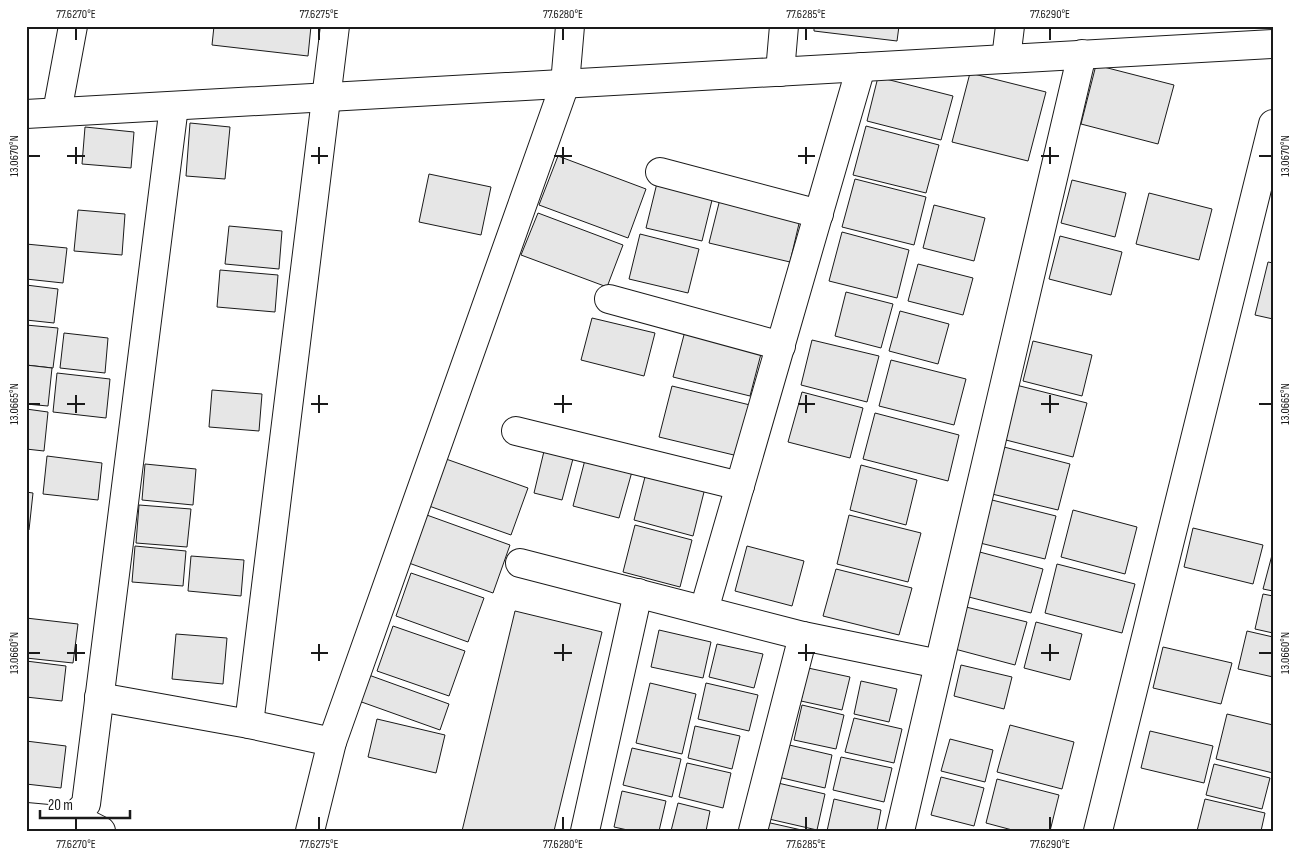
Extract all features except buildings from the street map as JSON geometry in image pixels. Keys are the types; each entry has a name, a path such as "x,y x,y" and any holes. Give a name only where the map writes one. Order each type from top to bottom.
{"street":[{"path":"57,112 72,26"},
{"path":"249,724 328,97 335,26"},
{"path":"310,831 332,742 565,84 570,26"},
{"path":"780,72 784,26"},
{"path":"1006,59 1010,26"},
{"path":"26,114 1273,44"},
{"path":"900,831 1082,54"},
{"path":"704,610 860,67"},
{"path":"26,817 59,820 74,817 86,804 174,106"},
{"path":"1098,831 1273,124"},
{"path":"660,172 819,214"},
{"path":"609,299 781,346"},
{"path":"516,432 740,486"},
{"path":"520,563 803,636 939,664"},
{"path":"585,831 638,594"},
{"path":"753,831 803,636"},
{"path":"99,697 249,724 332,742"},
{"path":"74,817 101,831"}]}
